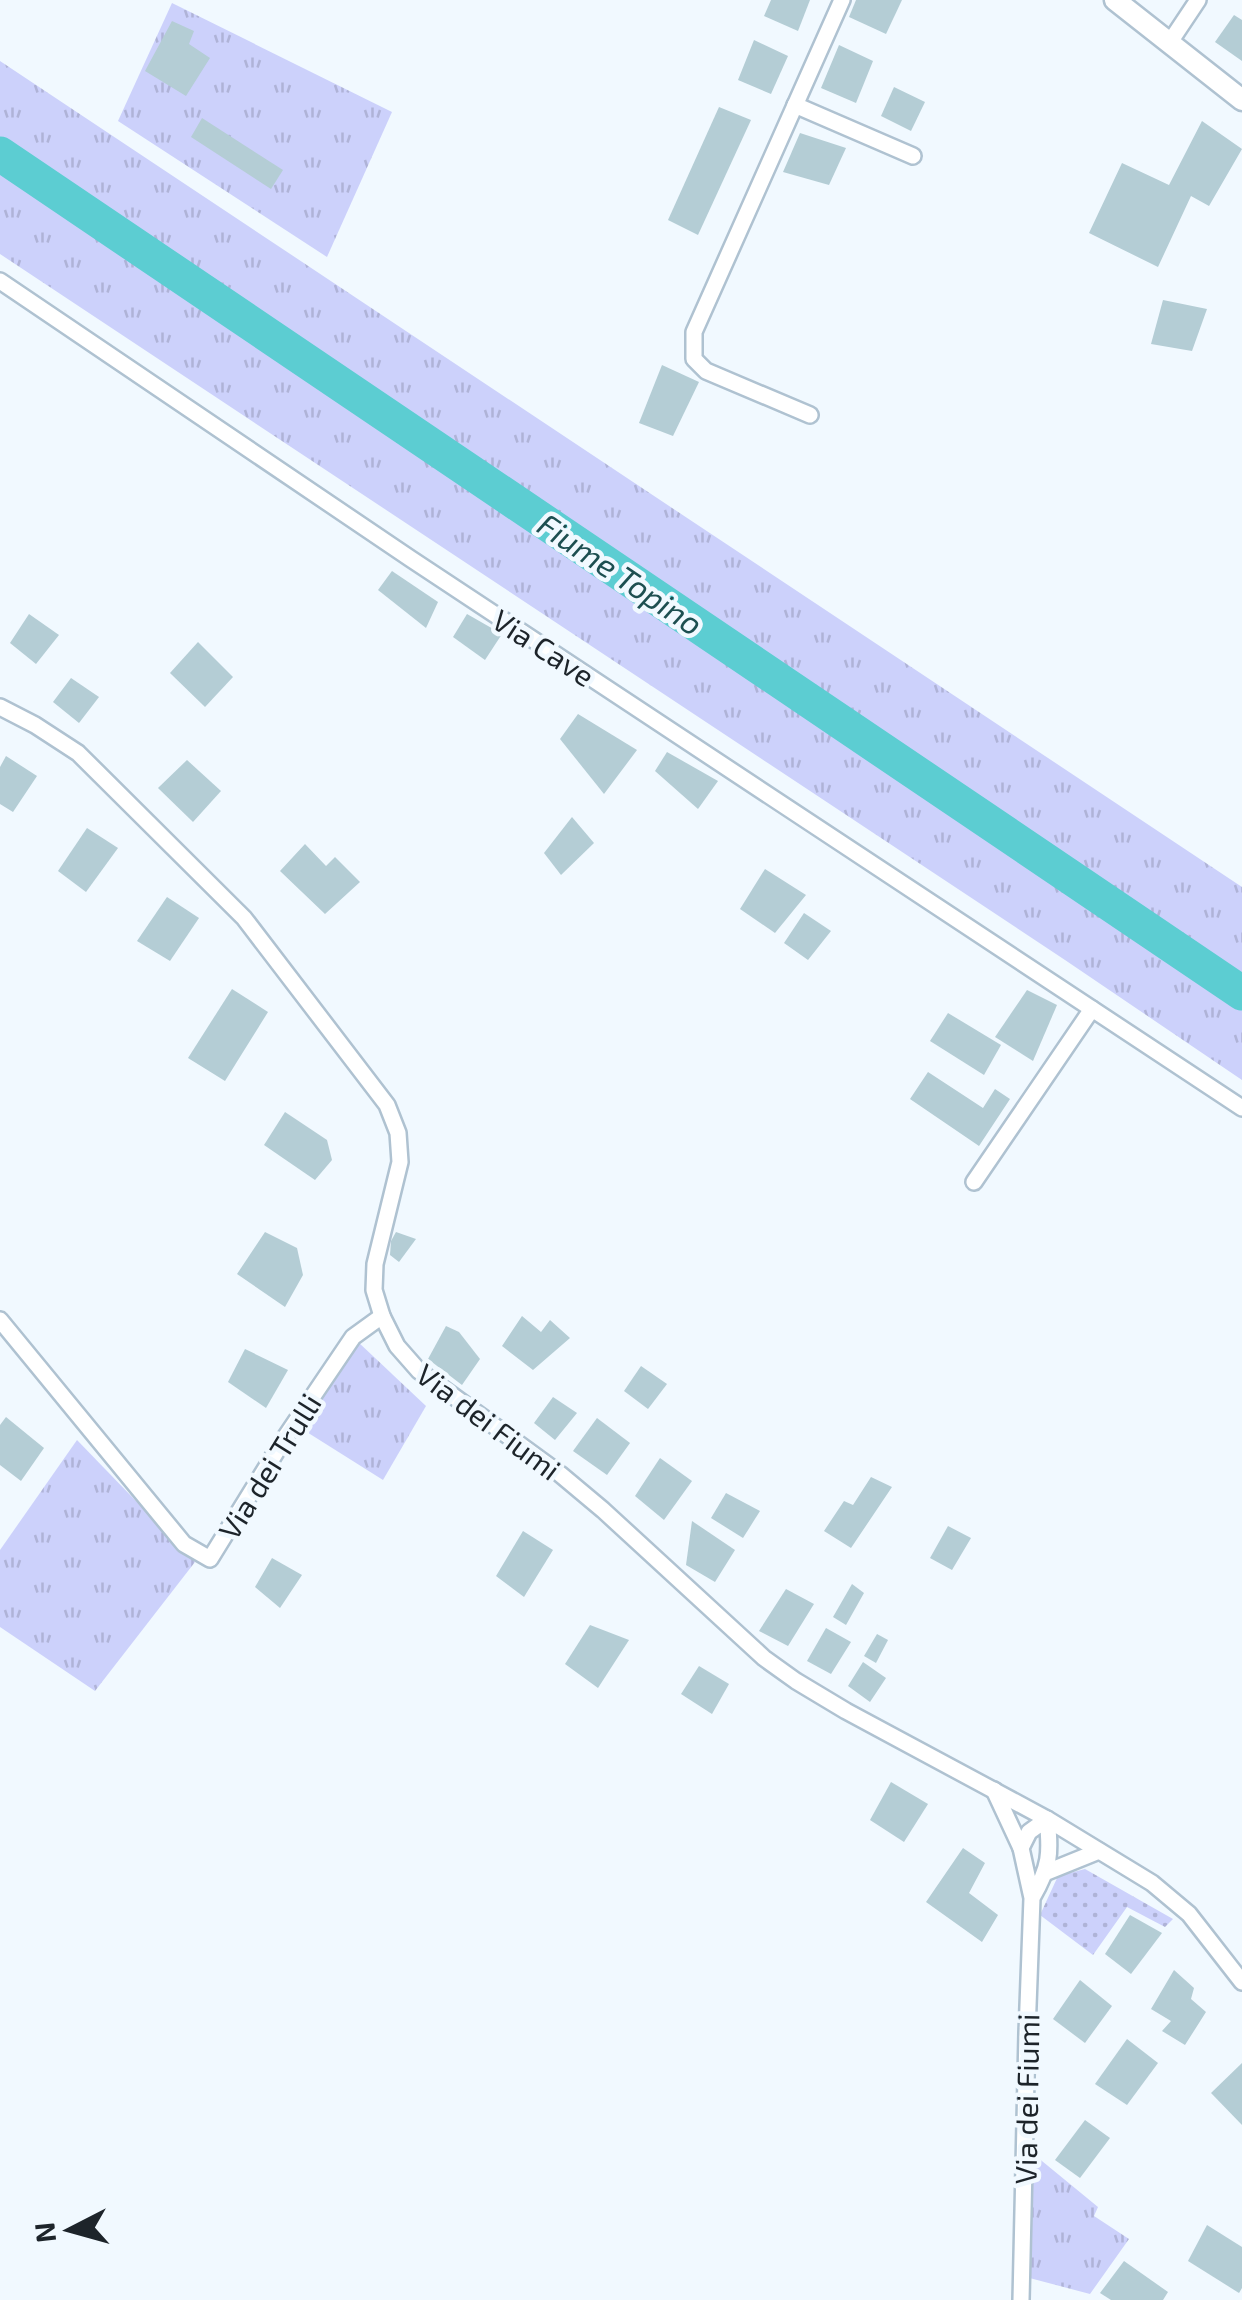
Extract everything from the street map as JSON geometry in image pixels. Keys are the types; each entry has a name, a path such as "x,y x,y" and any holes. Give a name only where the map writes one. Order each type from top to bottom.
{"street":[{"path":"810,415 706,371 694,359 692,345 694,332 842,0"},
{"path":"1115,0 1242,100"},
{"path":"1170,42 1198,0"},
{"path":"795,105 913,156"},
{"name":"Via Cave","path":"0,280 411,559 1242,1108"},
{"name":"Via dei Fiumi","path":"0,707 78,752 232,906 386,1105 398,1133 400,1162 375,1264 374,1290 396,1346 419,1371 560,1474 764,1658 796,1681 1046,1818 1152,1883 1189,1914 1242,1982"},
{"path":"974,1182 1092,1009"},
{"name":"Via dei Trulli","path":"0,1320 184,1544 210,1559 352,1338 382,1316"},
{"name":"Via dei Fiumi","path":"994,1790 1021,1848 1032,1898 1021,2300"},
{"path":"1021,1848 1029,1832 1046,1818"},
{"path":"1046,1818 1050,1848 1047,1872 1100,1851"},
{"name":"Via dei Fiumi","path":"1032,1898 1047,1872"}],"green space":[{"path":"172,3 392,112 327,257 118,121"},
{"path":"0,61 1242,887 1242,1080 0,254"},
{"path":"357,1341 426,1406 383,1480 302,1429"},
{"path":"77,1440 195,1562 95,1691 0,1627 0,1550"},
{"path":"1085,1869 1173,1919 1165,1927 1127,1907 1093,1955 1040,1915 1058,1876"},
{"path":"1031,2152 1098,2207 1094,2216 1129,2239 1090,2294 1022,2276"}],"building":[{"path":"771,0 810,0 798,31 764,16"},
{"path":"856,0 902,0 886,34 849,17"},
{"path":"1234,15 1242,20 1242,61 1215,42"},
{"path":"172,21 194,31 189,44 210,58 186,96 145,71"},
{"path":"754,40 788,56 771,94 738,80"},
{"path":"839,45 873,61 856,103 821,88"},
{"path":"894,87 925,102 911,131 881,116"},
{"path":"719,107 751,120 698,235 668,220"},
{"path":"202,118 283,170 271,189 191,137"},
{"path":"1202,121 1242,149 1209,206 1191,196 1158,267 1089,233 1122,163 1169,185"},
{"path":"800,133 846,148 829,185 783,172"},
{"path":"1163,300 1207,309 1192,351 1151,344"},
{"path":"662,365 699,382 673,436 639,423"},
{"path":"392,571 438,602 426,628 378,590"},
{"path":"29,614 59,635 36,664 10,643"},
{"path":"467,614 502,634 485,660 453,637"},
{"path":"198,642 233,677 205,707 170,673"},
{"path":"71,678 99,697 79,723 53,702"},
{"path":"578,714 637,750 604,794 560,739"},
{"path":"667,752 718,781 698,809 655,771"},
{"path":"6,756 37,776 13,812 0,804 0,767"},
{"path":"187,760 221,791 193,822 158,788"},
{"path":"572,817 594,843 561,875 544,853"},
{"path":"87,828 118,848 86,892 58,871"},
{"path":"305,844 326,866 335,857 360,882 325,914 280,871"},
{"path":"765,869 806,895 775,933 740,909"},
{"path":"167,897 199,918 170,961 137,941"},
{"path":"804,913 831,931 808,960 784,943"},
{"path":"232,989 268,1012 225,1081 188,1058"},
{"path":"1027,990 1057,1005 1033,1061 995,1037"},
{"path":"948,1013 1001,1045 984,1075 930,1041"},
{"path":"928,1072 983,1108 995,1089 1010,1099 979,1146 910,1099"},
{"path":"285,1112 327,1140 332,1160 315,1180 264,1145"},
{"path":"265,1232 297,1248 303,1275 285,1307 237,1274"},
{"path":"396,1232 416,1239 399,1262 390,1255"},
{"path":"522,1316 541,1332 550,1320 570,1338 533,1370 502,1346"},
{"path":"446,1326 459,1332 480,1359 462,1385 428,1359"},
{"path":"245,1349 288,1370 266,1408 228,1382"},
{"path":"641,1366 667,1384 648,1409 624,1391"},
{"path":"553,1397 577,1413 555,1440 534,1423"},
{"path":"6,1417 44,1448 21,1481 0,1465 0,1425"},
{"path":"597,1418 630,1443 607,1475 573,1451"},
{"path":"660,1458 692,1481 664,1520 635,1496"},
{"path":"871,1477 892,1487 851,1548 824,1531 844,1501 853,1505"},
{"path":"726,1493 760,1511 743,1538 711,1518"},
{"path":"692,1521 735,1550 715,1582 686,1565"},
{"path":"948,1526 971,1538 952,1570 930,1558"},
{"path":"523,1531 553,1550 524,1597 496,1576"},
{"path":"272,1558 302,1575 280,1608 255,1587"},
{"path":"852,1584 864,1593 846,1625 833,1617"},
{"path":"786,1589 814,1604 788,1646 759,1631"},
{"path":"590,1625 629,1640 598,1688 565,1664"},
{"path":"826,1628 851,1642 831,1674 807,1661"},
{"path":"877,1634 888,1640 876,1663 864,1656"},
{"path":"863,1662 886,1678 870,1702 848,1686"},
{"path":"699,1666 729,1684 712,1714 681,1694"},
{"path":"891,1782 928,1804 904,1842 870,1820"},
{"path":"963,1848 985,1863 969,1893 998,1915 982,1942 926,1902"},
{"path":"1130,1915 1162,1933 1131,1974 1105,1954"},
{"path":"1174,1970 1194,1988 1191,1999 1206,2012 1185,2045 1162,2031 1171,2021 1151,2009"},
{"path":"1080,1980 1112,2006 1085,2043 1053,2019"},
{"path":"1127,2039 1158,2063 1127,2105 1095,2084"},
{"path":"1242,2063 1242,2125 1211,2093"},
{"path":"1085,2120 1110,2138 1080,2178 1055,2160"},
{"path":"1207,2225 1242,2247 1239,2293 1188,2261"},
{"path":"1124,2261 1168,2292 1163,2300 1111,2300 1100,2293"}],"waterway":[{"name":"Fiume Topino","path":"0,154 1242,993"}]}
